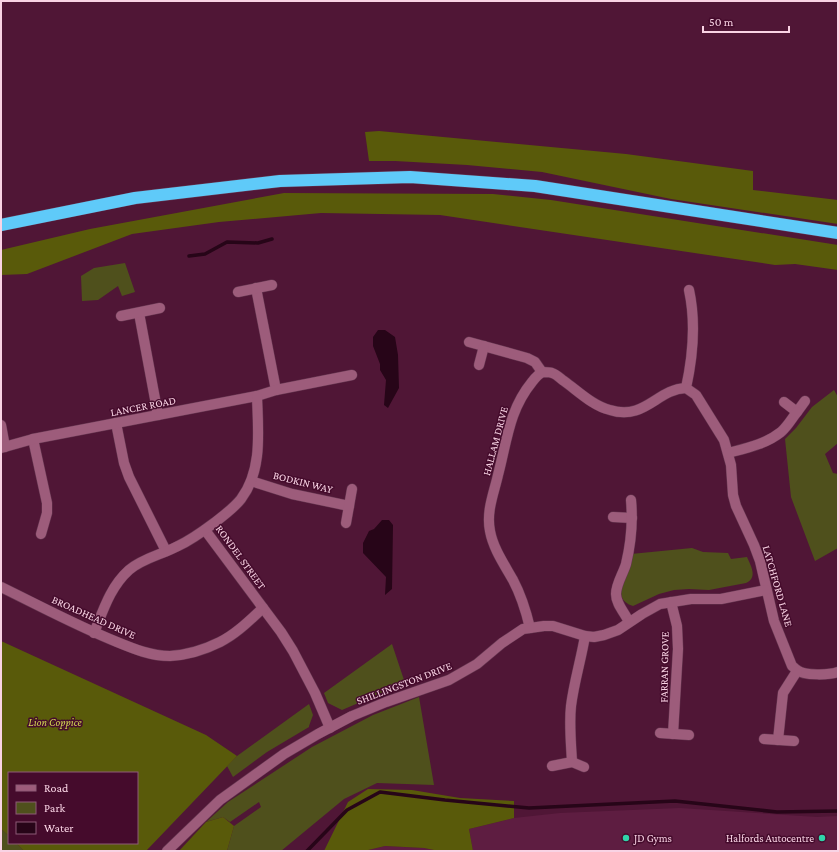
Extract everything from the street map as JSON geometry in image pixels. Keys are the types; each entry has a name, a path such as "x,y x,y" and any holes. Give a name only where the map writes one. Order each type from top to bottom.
{"highway":[{"path":"1,225 135,198 280,181 410,177 535,186 838,233"}],"street":[{"path":"238,292 272,285"},
{"path":"256,288 276,390"},
{"path":"469,342 527,358 535,362 542,372 552,373 599,406 620,412 629,412 644,408 673,391 686,388 691,367 693,334 692,301 689,290"},
{"path":"121,316 160,308"},
{"path":"139,313 158,415"},
{"path":"479,365 484,346"},
{"name":"HALLAM DRIVE","path":"530,628 519,592 493,542 488,520 489,506 517,403 537,376 542,372"},
{"path":"257,396 276,390 352,375"},
{"name":"LATCHFORD LANE","path":"686,388 696,394 703,408 718,428 724,440 731,465 733,495 736,506 760,561 774,621 792,666 797,671"},
{"name":"LANCER ROAD","path":"3,447 33,439 257,396"},
{"name":"RONDEL STREET","path":"257,396 258,456 251,481 241,499 205,530 281,632 297,658 315,693 330,728"},
{"path":"728,452 756,445 770,439 782,431 805,401"},
{"path":"784,402 797,412"},
{"path":"116,423 124,462 129,477 166,551"},
{"path":"1,425 3,447"},
{"path":"33,439 47,503 41,534"},
{"name":"BODKIN WAY","path":"251,481 292,494 349,506"},
{"path":"346,523 352,489"},
{"path":"630,622 617,601 616,593 628,556 632,518 631,500"},
{"path":"613,517 632,518"},
{"path":"94,633 107,600 117,583 129,570 142,561 178,546 205,530"},
{"name":"BROADHEAD DRIVE","path":"1,587 94,633 136,650 169,656 202,650 221,642 241,628 263,608"},
{"name":"SHILLINGSTON DRIVE","path":"167,851 204,814 230,792 284,754 352,716 386,702 449,680 477,664 523,629 553,626 585,636 594,637 618,630 651,608 671,602 690,599 721,599 766,590"},
{"name":"FARRAN GROVE","path":"671,602 677,626 678,649 673,734"},
{"path":"572,762 570,708 585,636"},
{"path":"778,740 783,693 797,671 813,674 838,672"},
{"path":"660,733 689,735"},
{"path":"764,740 794,741"},
{"path":"552,766 572,762 584,766"}],"shaded area":[{"path":"680,808 817,817 838,816 838,851 473,851 469,829 514,818 560,813"},
{"path":"385,846 424,848 439,851 364,851"}],"green space":[{"path":"379,131 626,154 753,171 753,190 838,200 838,224 671,199 542,172 467,165 369,161 365,132"},
{"path":"284,193 493,194 551,200 838,245 838,270 795,264 775,265 440,215 321,213 219,222 132,234 27,274 1,275 1,250 90,229"},
{"path":"125,263 135,292 122,296 118,286 98,300 82,301 81,276 94,268"},
{"path":"834,390 838,397 838,443 825,454 833,473 838,474 838,548 815,561 791,497 785,439 796,428 812,407"},
{"path":"692,548 703,552 728,553 731,559 747,557 753,575 752,578 746,583 709,590 674,590 659,594 633,606 626,602 622,597 621,583 631,554"},
{"name":"Lion Coppice","path":"1,641 206,735 237,756 146,851 24,851 17,844 138,844 138,772 8,772 8,835 1,829"},
{"path":"392,644 405,683 342,710 328,703 324,693"},
{"path":"419,697 434,785 377,783 344,799 281,851 227,851 234,826 261,807 259,802 230,822 223,817 206,822 228,802 312,747 373,715"},
{"path":"309,704 313,715 309,727 267,752 233,777 227,766 237,756"},
{"path":"368,789 412,790 460,798 514,801 514,818 469,829 473,851 439,851 424,848 385,846 364,851 324,851 348,802"},
{"path":"223,817 234,826 227,851 179,851 206,822"},
{"path":"1,829 8,835 8,844 17,844 24,851 1,851"}],"water":[{"path":"378,330 385,330 395,337 398,355 399,388 388,408 384,405 386,380 380,370 380,364 373,346 373,337"},
{"path":"382,520 389,520 393,525 392,589 385,595 386,577 363,553 363,543 369,531 374,529"}],"waterway":[{"path":"189,256 205,254 227,242 258,243 272,239"},
{"path":"307,851 347,810 380,792 529,808 675,801 777,812 838,811"}],"place":[{"name":"JD Gyms","path":"626,838"},
{"name":"Halfords Autocentre","path":"822,838"}]}
